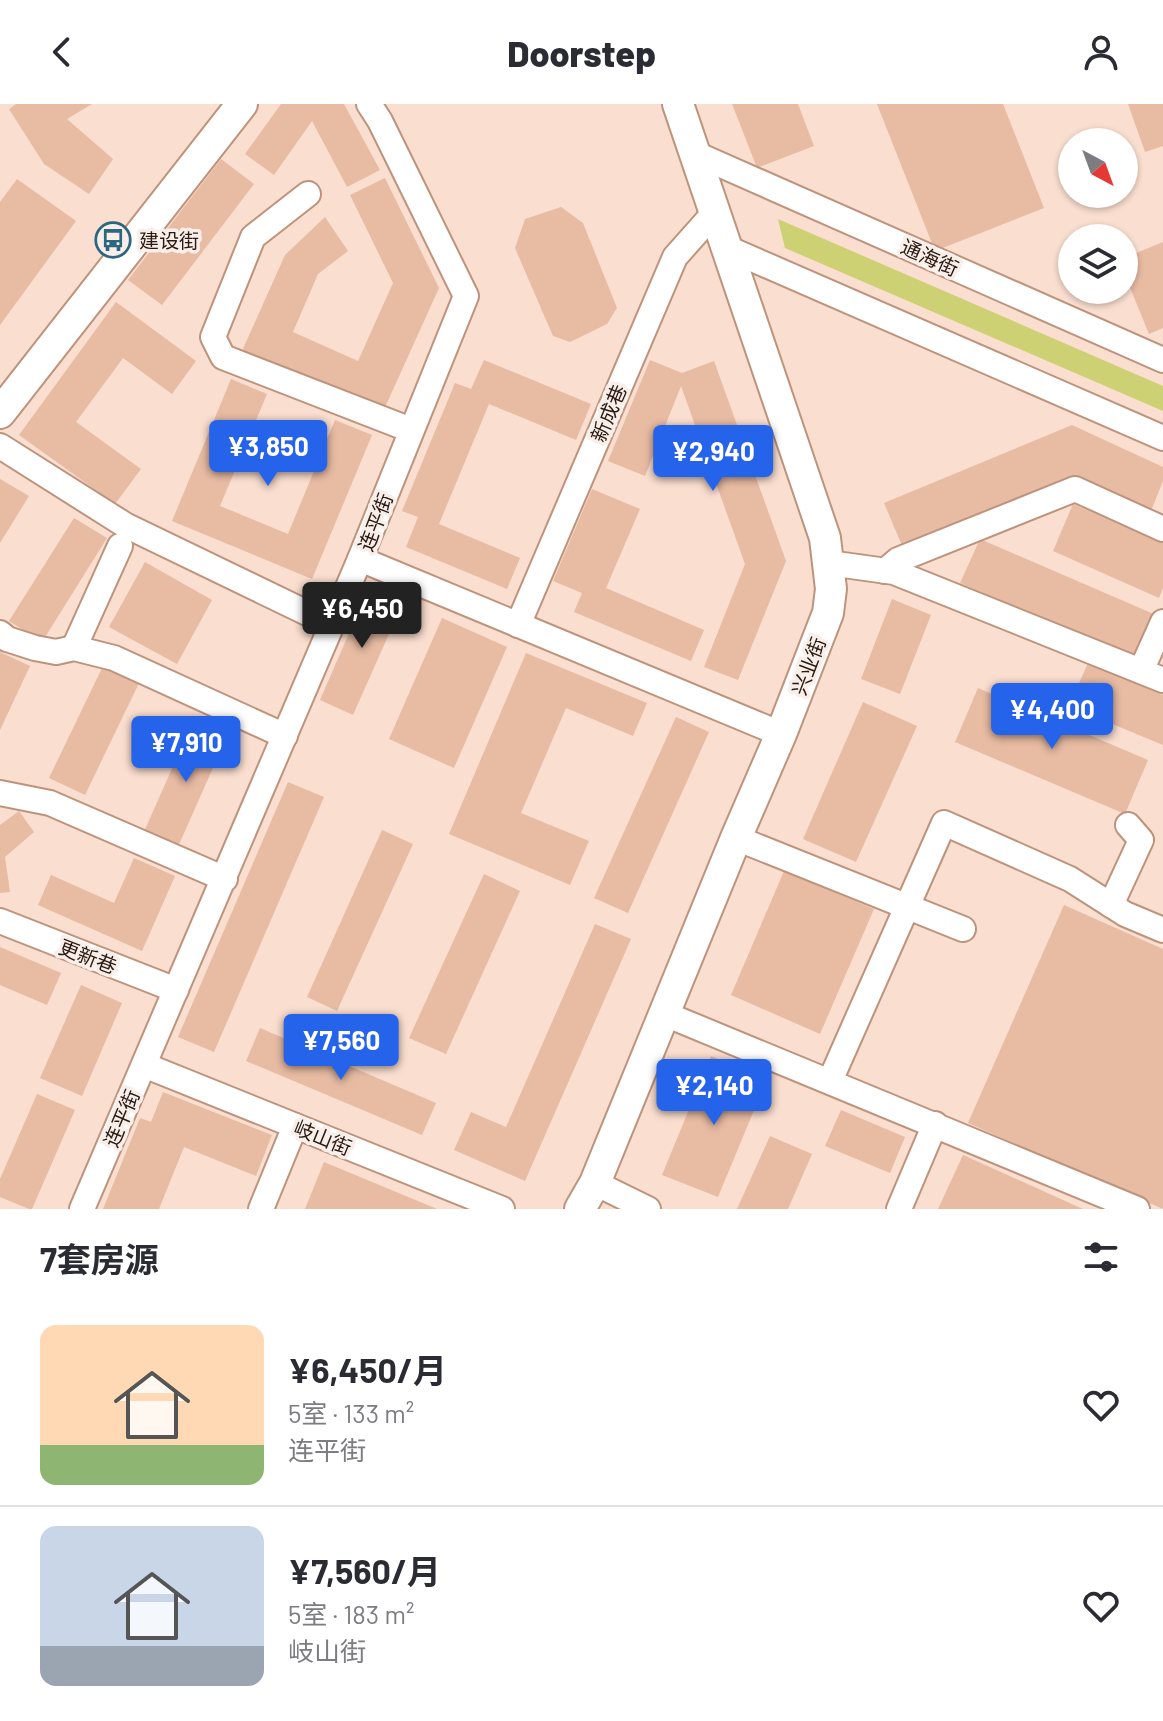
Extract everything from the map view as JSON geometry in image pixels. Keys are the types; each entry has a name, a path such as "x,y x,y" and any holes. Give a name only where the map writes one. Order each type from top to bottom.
{"main road":[{"path":"0,413 242,104"},
{"name":"兴业街","path":"588,1196 781,734 828,613 831,589 825,538 678,104"}],"street":[{"name":"连平街","path":"82,1209 360,559 466,296 369,104"},
{"name":"通海街","path":"696,154 1163,360"},
{"path":"308,194 253,237 213,337 223,357 411,430"},
{"name":"新成巷","path":"518,625 675,257 715,212"},
{"path":"727,248 1163,438"},
{"path":"0,446 125,525 332,625"},
{"path":"885,571 898,560 1075,489 1163,529"},
{"path":"74,648 120,546"},
{"path":"360,559 781,734"},
{"path":"829,563 894,572 1152,675 1163,622"},
{"path":"0,633 7,639 35,648 56,652 74,648 114,658 285,736"},
{"path":"0,793 50,803 225,879"},
{"path":"830,1081 944,823 1070,879 1111,905 1163,930"},
{"path":"1111,905 1141,840 1128,825"},
{"path":"736,838 963,929"},
{"name":"更新巷","path":"0,921 176,990"},
{"path":"665,1014 1137,1209"},
{"name":"岐山街","path":"144,1065 502,1209"},
{"path":"899,1209 935,1124"},
{"path":"261,1209 295,1126"},
{"path":"588,1196 648,1209"}],"shaded area":[{"path":"778,219 1163,386 1163,411 785,248"}],"building":[{"path":"16,104 92,104 67,119 113,159 89,194 44,164 9,109"},
{"path":"281,104 344,104 380,170 347,187 312,121 274,175 245,154"},
{"path":"732,104 798,104 814,146 757,168"},
{"path":"877,104 1003,104 1044,208 935,251"},
{"path":"1128,104 1163,104 1163,146 1145,152"},
{"path":"221,159 254,184 162,305 128,280"},
{"path":"385,178 439,288 382,414 242,351 285,255 325,217 348,251 318,274 293,332 358,361 393,283 350,195"},
{"path":"17,179 76,221 0,325 0,202"},
{"path":"561,207 583,223 617,308 607,324 570,342 553,336 515,248 525,219"},
{"path":"1163,242 1163,328 1149,334 1137,304 1138,252"},
{"path":"116,302 196,361 172,394 123,358 76,422 141,469 115,504 19,435"},
{"path":"484,360 591,404 576,440 489,404 439,524 520,558 507,589 406,547 418,517 402,511 455,383 471,389"},
{"path":"650,360 682,373 714,361 786,561 738,680 704,667 745,564 681,386 645,476 608,461"},
{"path":"231,379 267,394 220,506 288,534 335,420 372,435 312,579 172,521"},
{"path":"1072,425 1163,467 1163,481 1151,511 1075,477 903,548 884,503"},
{"path":"0,479 29,496 0,543"},
{"path":"592,489 640,509 606,588 704,630 691,661 574,612 582,593 553,581"},
{"path":"1073,504 1163,543 1163,588 1159,598 1053,551"},
{"path":"74,518 107,538 42,642 9,621"},
{"path":"980,539 1156,615 1136,659 960,583"},
{"path":"145,562 212,600 177,664 109,627"},
{"path":"370,585 404,600 353,715 320,700"},
{"path":"892,599 931,615 900,694 861,679"},
{"path":"442,618 507,647 454,768 389,739"},
{"path":"0,652 30,666 0,730"},
{"path":"526,653 647,703 633,736 566,708 521,813 589,841 570,885 449,834"},
{"path":"1088,663 1163,695 1163,745 1069,706"},
{"path":"104,664 140,681 85,795 49,778"},
{"path":"978,688 1148,760 1125,814 955,742"},
{"path":"863,702 917,726 856,862 803,839"},
{"path":"676,717 709,732 628,913 594,898"},
{"path":"194,719 228,734 177,849 143,834"},
{"path":"288,782 324,797 214,1052 178,1037"},
{"path":"19,811 34,832 5,857 10,892 0,893 0,825"},
{"path":"382,830 413,844 337,1011 307,997"},
{"path":"134,858 175,876 142,951 38,905 51,875 114,903"},
{"path":"784,871 874,909 820,1034 731,995"},
{"path":"484,874 520,891 446,1054 409,1038"},
{"path":"1064,905 1163,949 1163,1209 968,1123"},
{"path":"595,924 631,939 525,1181 454,1150 471,1112 506,1127"},
{"path":"0,947 61,973 47,1005 0,985"},
{"path":"81,985 122,1003 82,1096 40,1078"},
{"path":"260,1028 436,1103 422,1135 246,1061"},
{"path":"711,1056 767,1079 718,1197 662,1175"},
{"path":"163,1092 272,1135 256,1176 184,1147 159,1209 103,1209 140,1118 151,1122"},
{"path":"37,1094 75,1110 32,1209 29,1209 0,1197 0,1179"},
{"path":"841,1110 905,1137 890,1173 825,1146"},
{"path":"770,1136 812,1154 788,1209 737,1209"},
{"path":"963,1155 1083,1209 938,1209"},
{"path":"324,1162 437,1209 305,1209"}],"place":[{"name":"建设街","path":"113,240"}]}
